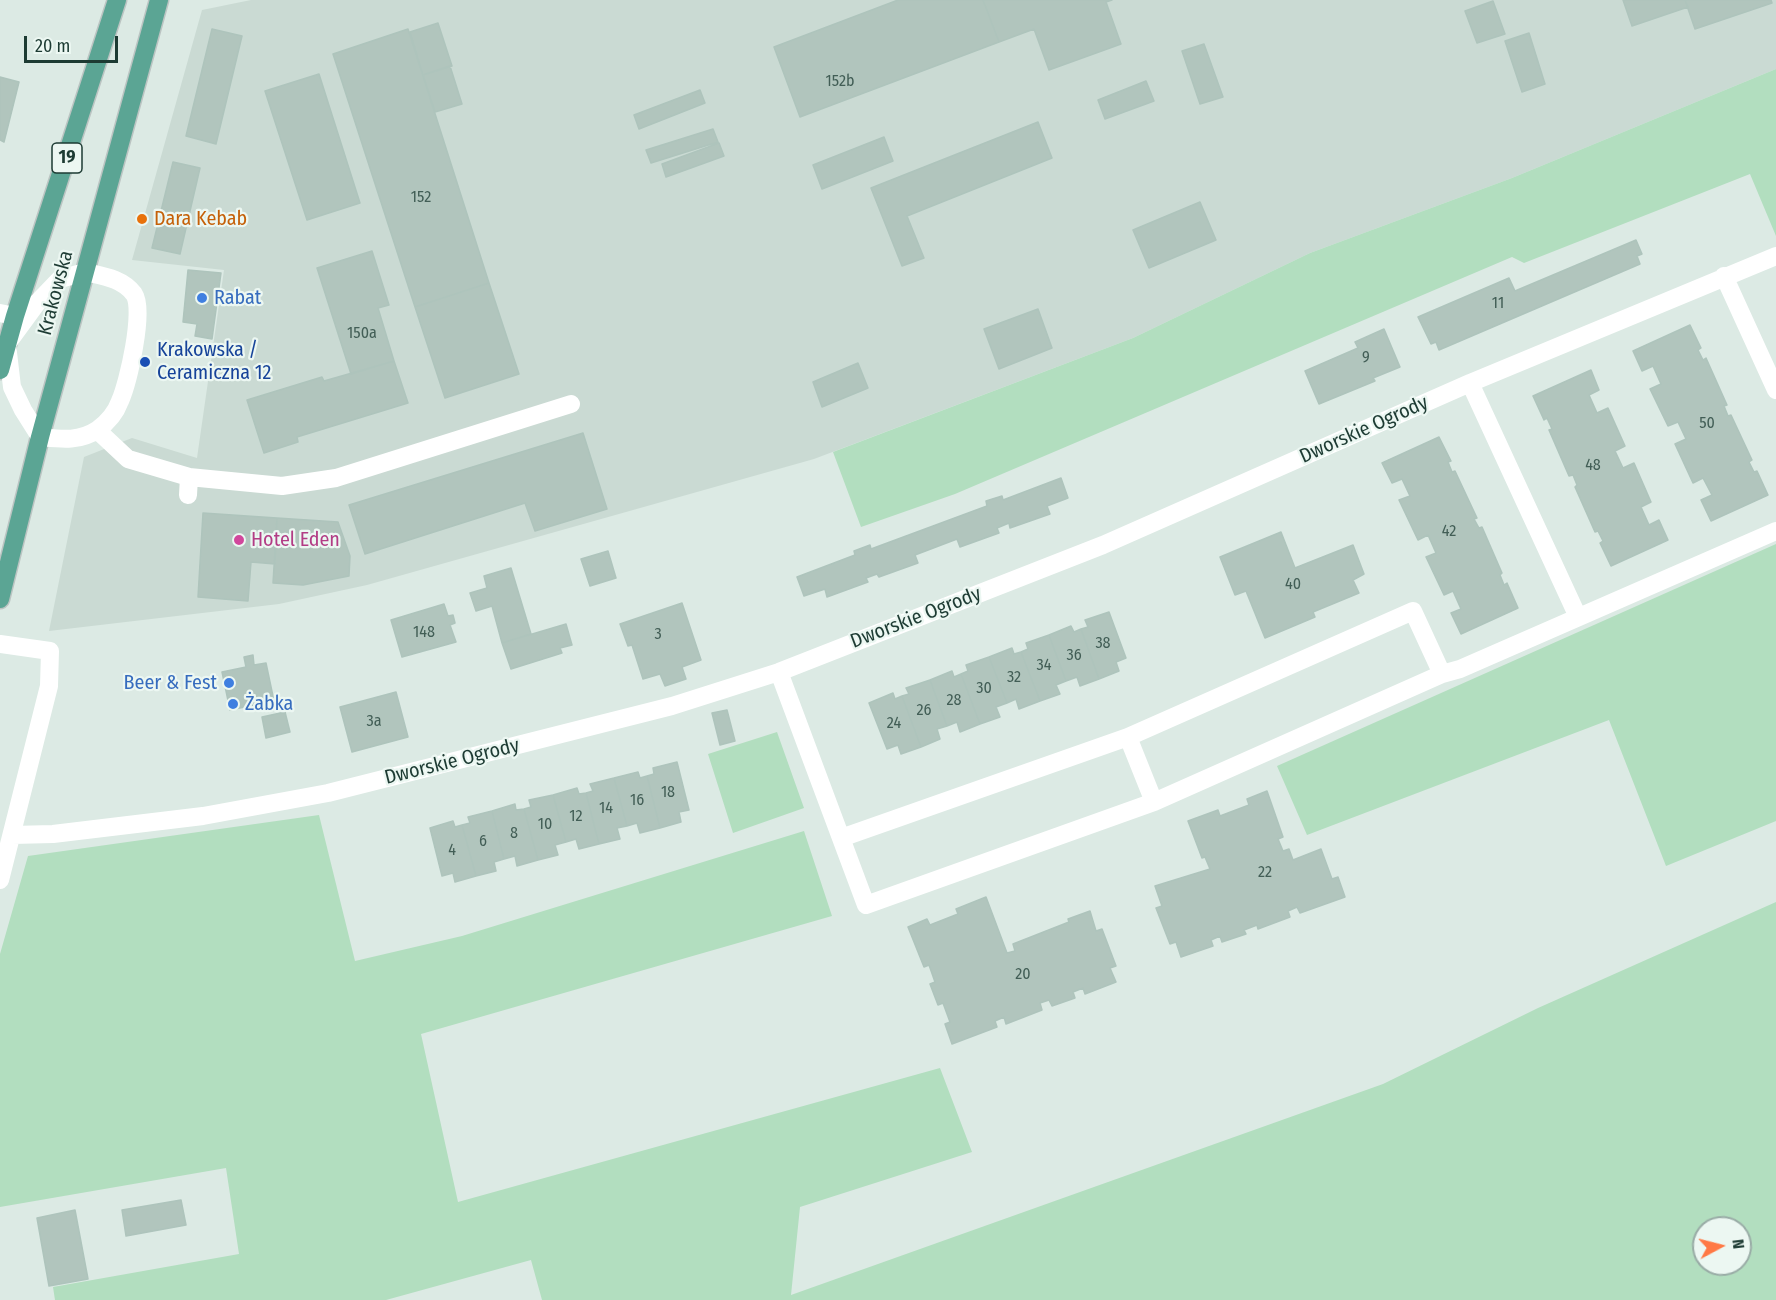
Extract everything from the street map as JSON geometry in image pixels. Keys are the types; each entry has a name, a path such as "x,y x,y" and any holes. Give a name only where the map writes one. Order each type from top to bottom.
{"main road":[{"name":"Krakowska","path":"0,370 7,344 8,314 117,0"},
{"name":"Krakowska","path":"0,599 40,437 159,0"}],"street":[{"name":"Dworskie Ogrody","path":"12,835 53,834 203,816 328,793 672,706 779,672 1103,545 1470,382 1776,256"},
{"path":"85,272 114,278 134,294 138,306 138,328 120,401 112,415 97,430 73,440 40,437 12,387 7,344 37,303 60,279 85,272"},
{"path":"1724,276 1776,390"},
{"path":"1470,382 1578,617"},
{"path":"97,430 128,459 189,477 282,486 336,478 571,404"},
{"path":"188,495 189,477"},
{"path":"779,672 866,905 1154,802 1442,674 1460,669 1776,531"},
{"path":"841,838 1128,737 1413,611 1442,674"},
{"path":"0,644 50,651 49,686 0,880"},
{"path":"1128,737 1154,802"}],"shaded area":[{"path":"251,0 1776,0 1776,69 1512,178 1310,253 1133,338 814,459 367,585 279,604 49,631 84,457 132,438 197,458 224,270 132,260 202,10"}],"green space":[{"path":"1776,69 1776,236 1750,174 1524,263 1512,257 955,494 861,527 833,452 1133,338 1310,253 1512,178"},
{"path":"1776,544 1776,821 1666,866 1609,720 1307,835 1277,766"},
{"path":"777,732 804,808 733,833 708,754"},
{"path":"319,815 355,961 462,936 804,831 832,916 421,1034 458,1202 940,1068 972,1152 800,1207 791,1295 1383,1084 1538,1008 1776,902 1776,1300 542,1300 531,1260 386,1300 55,1300 53,1287 239,1254 226,1168 0,1207 0,954 28,856"}],"building":[{"path":"898,0 983,0 999,42 800,117 774,47"},
{"path":"983,0 1112,0 1106,2 1121,44 1049,70 1034,29 999,42"},
{"path":"1623,0 1685,0 1688,7 1632,26"},
{"path":"1685,0 1771,0 1772,3 1695,29"},
{"path":"1493,1 1505,34 1477,43 1465,11"},
{"path":"438,23 452,66 423,75 410,32"},
{"path":"212,29 242,36 216,144 186,136"},
{"path":"408,29 489,283 415,307 333,54"},
{"path":"1529,33 1545,84 1522,92 1505,41"},
{"path":"1204,44 1223,97 1200,104 1182,51"},
{"path":"450,66 462,104 435,112 423,75"},
{"path":"319,74 360,203 307,220 265,91"},
{"path":"0,77 19,82 4,142 0,140"},
{"path":"1146,81 1154,101 1105,119 1098,100"},
{"path":"700,90 705,103 639,129 634,115"},
{"path":"1038,122 1052,158 907,216 924,258 902,266 871,188"},
{"path":"713,129 718,142 651,163 646,150"},
{"path":"884,137 893,161 822,189 813,165"},
{"path":"719,143 724,156 666,177 662,164"},
{"path":"173,162 200,168 180,254 152,248"},
{"path":"1200,202 1216,240 1149,268 1133,230"},
{"path":"1636,240 1642,254 1637,256 1640,264 1439,350 1436,342 1431,344 1418,317 1509,278 1515,291"},
{"path":"372,251 389,305 378,308 394,361 351,374 317,268"},
{"name":"Rabat","path":"188,270 221,273 212,339 195,336 197,324 183,322"},
{"path":"489,283 519,374 445,398 415,307"},
{"path":"1038,309 1052,348 999,369 984,329"},
{"path":"1690,325 1701,348 1698,350 1703,360 1706,358 1727,405 1724,406 1728,416 1731,415 1752,460 1749,462 1754,472 1757,471 1768,495 1711,521 1701,500 1712,495 1703,478 1693,483 1675,444 1686,439 1678,422 1668,426 1650,389 1661,384 1653,366 1642,371 1633,351"},
{"path":"1384,329 1400,367 1373,378 1375,381 1319,404 1305,371 1358,348 1355,342"},
{"path":"394,361 408,403 297,437 298,442 264,453 247,400 322,377 324,381"},
{"path":"858,363 868,388 822,407 813,382"},
{"path":"1591,370 1599,390 1589,395 1597,413 1608,408 1625,446 1615,451 1623,468 1634,463 1651,502 1641,507 1649,525 1659,520 1668,540 1611,566 1600,543 1603,541 1598,531 1595,532 1575,487 1577,485 1573,475 1569,476 1549,430 1552,429 1547,418 1544,420 1533,396"},
{"path":"583,433 607,509 535,531 525,503 365,554 349,505"},
{"path":"1439,437 1451,461 1448,462 1452,472 1455,471 1477,518 1474,519 1479,528 1482,527 1502,573 1500,575 1504,585 1507,583 1518,608 1461,634 1451,613 1461,609 1453,591 1444,595 1426,557 1436,553 1428,535 1418,540 1399,500 1410,496 1402,479 1392,483 1382,463"},
{"path":"1061,478 1068,498 1047,506 1050,514 1010,528 1009,523 997,528 999,533 960,547 957,539 915,555 918,563 879,577 877,574 866,578 868,582 827,597 825,589 804,596 797,577 855,555 854,551 870,545 871,549 987,506 986,501 1002,496 1003,500"},
{"name":"Hotel Eden","path":"203,513 277,518 275,564 251,562 248,601 198,597"},
{"path":"277,518 338,522 350,556 349,576 303,585 273,583"},
{"path":"1281,532 1295,568 1353,545 1364,574 1353,580 1359,593 1313,612 1315,617 1265,638 1246,591 1235,595 1220,557"},
{"path":"608,551 616,578 590,586 581,559"},
{"path":"511,568 531,634 502,643 492,606 476,611 470,593 487,588 484,576"},
{"path":"682,603 701,660 682,667 686,679 665,686 660,674 643,679 632,645 628,646 620,624"},
{"path":"444,604 448,616 453,615 455,623 450,625 456,642 402,657 391,620"},
{"path":"1109,612 1126,658 1116,662 1119,671 1099,679 1081,629 1088,627 1085,620"},
{"path":"566,624 572,645 560,648 562,653 511,669 502,643"},
{"path":"1071,626 1074,632 1081,629 1099,679 1080,686 1077,677 1066,681 1049,635"},
{"path":"1049,635 1066,681 1056,685 1060,694 1040,701 1021,652 1028,649 1026,643"},
{"path":"1012,648 1014,654 1021,652 1040,701 1019,709 1016,699 1007,703 989,657"},
{"path":"253,655 254,665 266,663 274,701 230,710 222,672 246,667 244,657"},
{"path":"989,657 1007,703 996,707 1000,717 980,724 961,674 968,671 966,665"},
{"path":"952,671 954,677 961,674 980,724 960,732 957,722 947,726 930,680"},
{"path":"930,680 947,726 937,729 940,739 921,747 902,696 909,694 906,688"},
{"path":"396,692 408,737 352,752 340,707"},
{"path":"893,693 895,699 902,696 921,747 901,754 898,745 887,749 869,703"},
{"path":"727,710 735,741 720,745 712,713"},
{"path":"285,712 290,732 266,738 262,717"},
{"path":"677,762 689,810 679,812 681,822 660,828 647,776 654,774 653,768"},
{"path":"638,772 640,778 647,776 660,828 640,833 637,823 627,826 614,778"},
{"path":"614,778 627,826 617,828 620,839 599,844 586,793 593,791 590,784"},
{"path":"577,788 579,794 586,793 599,844 579,849 576,839 566,842 553,795"},
{"path":"1267,791 1283,837 1278,839 1283,851 1289,849 1293,860 1321,849 1332,879 1338,877 1345,897 1300,913 1297,907 1288,911 1290,917 1258,929 1257,925 1244,930 1246,934 1222,942 1220,936 1211,940 1213,946 1181,957 1176,942 1170,944 1156,908 1162,906 1155,886 1210,869 1205,857 1202,858 1188,821 1218,810 1220,816 1249,805 1247,799"},
{"path":"553,795 566,842 555,845 558,855 538,860 524,809 531,807 529,800"},
{"path":"515,804 516,810 524,809 538,860 517,866 515,856 504,859 492,811"},
{"path":"492,811 504,859 494,862 496,871 476,876 462,825 470,823 468,817"},
{"path":"453,821 455,827 462,825 476,876 455,882 453,873 442,876 430,828"},
{"path":"986,897 1007,953 1015,951 1013,944 1069,922 1068,919 1090,911 1096,931 1102,929 1116,966 1110,968 1116,982 1085,994 1083,988 1073,992 1075,998 1052,1006 1049,1000 1040,1003 1042,1010 1006,1024 1004,1017 995,1021 997,1027 952,1044 945,1024 950,1022 943,1003 938,1005 930,984 935,982 929,965 924,967 908,927 927,919 930,925 958,914 956,909"},
{"path":"181,1200 186,1225 126,1236 122,1210"},
{"path":"75,1210 88,1279 49,1286 37,1218"}],"place":[{"name":"Dara Kebab","path":"142,219"},
{"name":"Rabat","path":"202,298"},
{"name":"Krakowska / Ceramiczna 12","path":"145,362"},
{"name":"Hotel Eden","path":"239,540"},
{"name":"Beer & Fest","path":"229,683"},
{"name":"Żabka","path":"233,704"}]}
